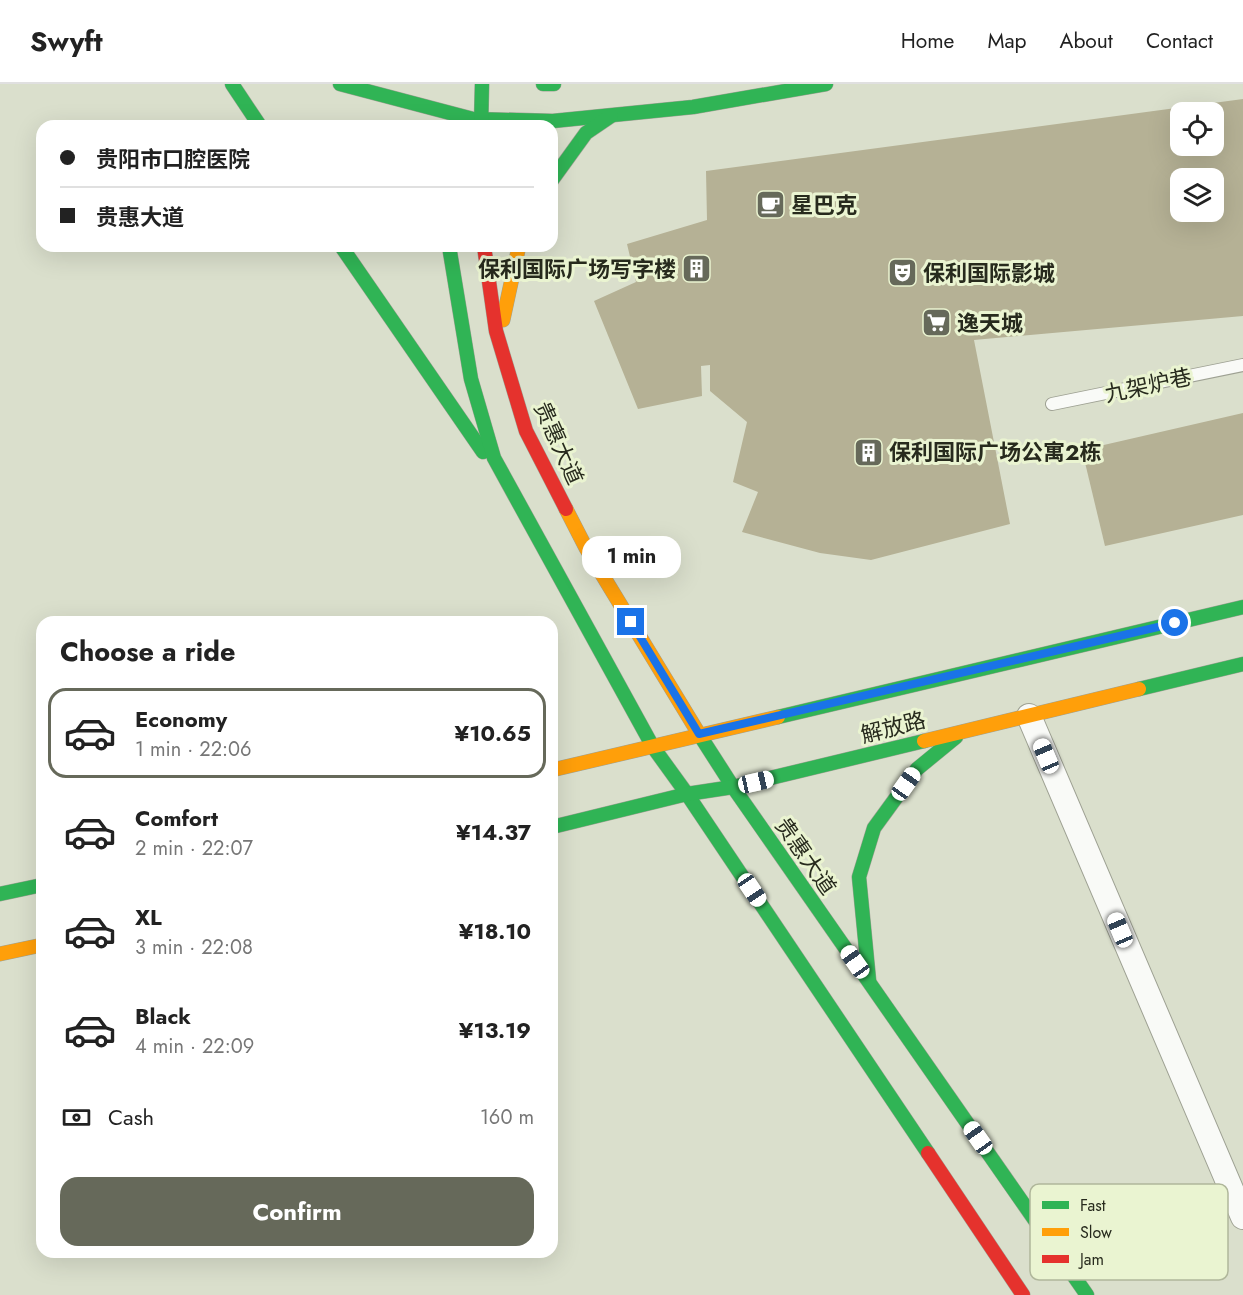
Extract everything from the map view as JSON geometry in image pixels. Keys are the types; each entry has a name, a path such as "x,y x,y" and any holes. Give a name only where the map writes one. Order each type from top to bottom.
{"main road":[{"path":"232,84 256,120"},
{"path":"340,84 447,119 450,94"},
{"path":"481,120 482,84"},
{"path":"543,84 554,84"},
{"path":"558,121 693,107 826,84"},
{"path":"558,172 586,133 610,116"},
{"path":"345,252 521,507"},
{"path":"449,252 471,379 494,458 653,747 687,794 1023,1295"},
{"name":"贵惠大道","path":"485,252 498,339 526,431 586,548 733,787 1030,1212"},
{"path":"498,339 518,252"},
{"name":"解放路","path":"558,769 1243,607"},
{"name":"解放路","path":"558,826 687,794 733,787 1243,664"},
{"path":"869,982 859,877 874,828 917,769 962,732"},
{"path":"0,894 36,886"},
{"path":"0,954 36,946"},
{"name":"贵惠大道","path":"1078,1280 1088,1295"}],"street":[{"path":"1029,716 1243,1216"}],"lane":[{"name":"九架炉巷","path":"1052,404 1243,365"}],"building":[{"name":"逸天城","path":"1243,99 1243,316 974,340 1010,524 871,560 820,553 742,532 758,492 733,482 747,422 710,391 710,365 701,366 702,396 638,409 594,301 636,282 627,244 707,220 706,171 1170,109 1170,156 1224,156 1224,102 1221,102"},
{"path":"1243,413 1243,515 1105,546 1082,450"}],"traffic: fast":[{"path":"232,84 256,120"},
{"path":"340,84 473,119 513,120"},
{"path":"481,120 482,84"},
{"path":"543,84 554,84"},
{"path":"558,120 693,107 826,84"},
{"path":"558,172 586,133 611,116"},
{"path":"345,252 483,452"},
{"path":"450,252 471,379 494,458 653,747"},
{"path":"778,717 1243,607"},
{"path":"1139,689 1243,664"},
{"path":"699,734 733,787 1030,1213"},
{"path":"869,980 859,877 874,828 917,769 956,737"},
{"path":"558,826 687,794 733,787 924,741"},
{"path":"653,747 928,1153"},
{"path":"0,894 36,886"},
{"path":"1077,1280 1087,1295"}],"traffic: slow":[{"path":"503,320 518,252"},
{"path":"566,509 586,548 699,734"},
{"path":"924,741 1139,689"},
{"path":"558,769 778,717"},
{"path":"0,954 36,946"}],"traffic: jam":[{"path":"485,252 496,331 526,431 566,509"},
{"path":"928,1153 1023,1295"}],"place":[{"name":"星巴克","path":"770,205"},
{"name":"保利国际广场写字楼","path":"697,269"},
{"name":"保利国际影城","path":"902,273"},
{"name":"逸天城","path":"936,323"},
{"name":"保利国际广场公寓2栋","path":"868,452"}],"route":[{"path":"631,622 699,734 1175,623"}]}
